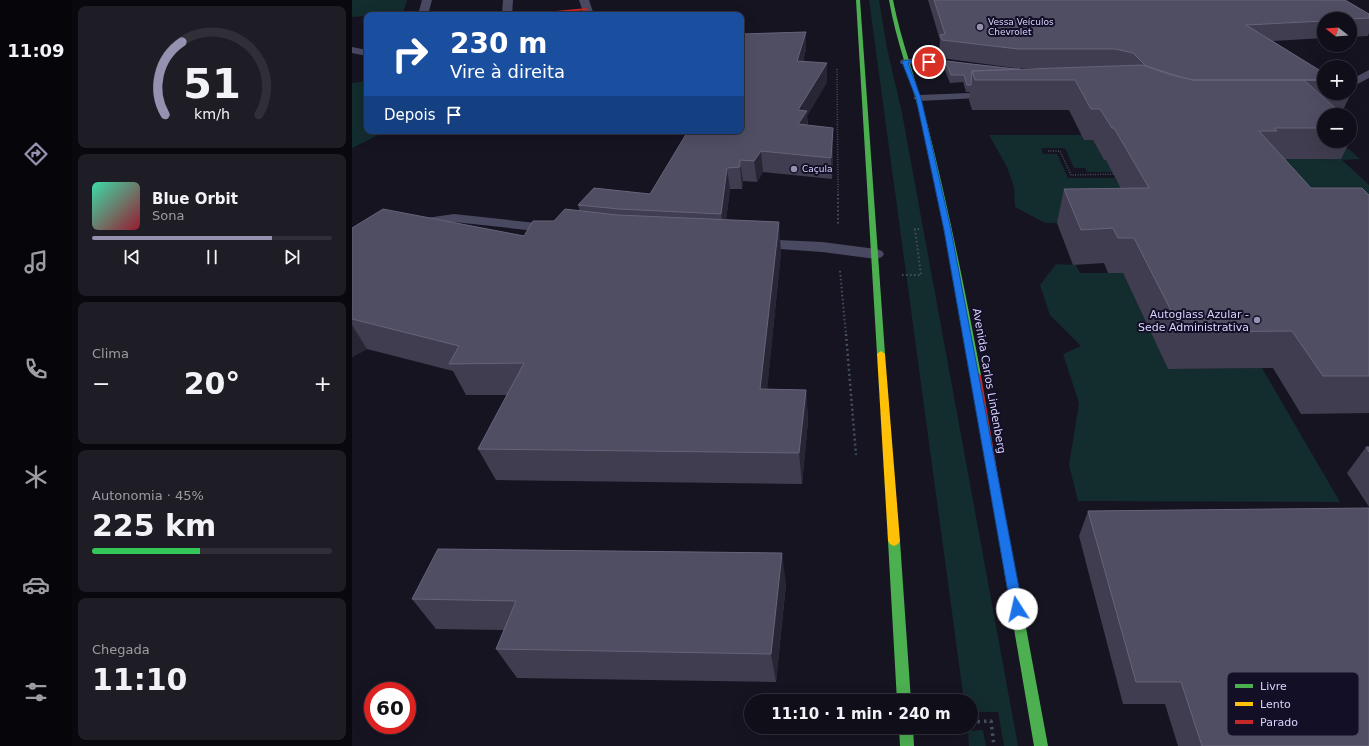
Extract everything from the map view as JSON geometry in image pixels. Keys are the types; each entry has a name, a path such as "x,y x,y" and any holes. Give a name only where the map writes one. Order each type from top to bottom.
{"main road":[{"path":"858,0 876,254 879,327 904,694"},
{"name":"Avenida Carlos Lindenberg","path":"891,0 905,62 919,98 963,304 1041,746"},
{"path":"546,12 586,8"},
{"path":"906,734 907,746"}],"street":[{"path":"424,12 427,0"},
{"path":"507,12 508,0"},
{"path":"352,50 364,52"}],"lane":[{"path":"905,62 935,62 980,69"},
{"path":"1357,81 1369,73"},
{"path":"919,98 1006,95"},
{"path":"401,226 428,220 454,218 569,231"},
{"path":"743,244 838,249 876,254"}],"path":[{"path":"837,62 838,249 857,463"},
{"path":"1048,151 1060,151 1072,175 1117,174 1120,180"},
{"path":"877,274 921,275 915,229 948,230"},
{"path":"978,722 991,721 994,746"}],"green space":[{"path":"352,0 407,0 403,12 364,12 364,16 352,17"},
{"path":"869,0 879,0 887,48 902,113 1018,746 1004,746 998,712 978,712 978,694 963,694"},
{"path":"364,81 364,134 380,134 352,148 352,83"},
{"path":"989,135 1082,135 1084,140 1093,140 1104,160 1158,160 1120,172 1087,172 1085,168 1074,168 1065,148 1041,148 1043,154 1057,154 1068,178 1115,178 1139,222 1045,223 1015,207 1014,187 1007,167"},
{"path":"1331,149 1349,149 1360,159 1342,160 1369,185 1369,222 1327,222 1271,159 1341,159"},
{"path":"1056,264 1076,265 1080,273 1123,273 1168,369 1262,368 1340,502 1078,501 1069,465 1079,403 1063,354 1081,346 1050,315 1040,285"},
{"path":"978,730 983,730 986,746 969,746 968,734 978,734"}],"building":[{"path":"934,0 1345,0 1369,14 1369,18 1357,19 1357,12 1317,12 1317,21 1246,25 1317,69 1317,80 1193,80 1146,66 1133,53 1115,49 1018,49 942,40 940,35 945,34"},
{"path":"806,32 797,61 827,63 798,110 807,111 798,124 833,128 831,158 761,151 754,161 740,160 740,167 727,168 721,214 619,209 578,205 594,188 650,194 686,134 744,134 744,34"},
{"path":"945,61 1020,69 972,71 971,85 967,85 964,75 951,75"},
{"path":"1143,65 1171,75 1193,80 1304,80 1317,92 1317,100 1326,100 1335,108 1317,108 1317,128 1274,128 1277,131 1259,131 1311,188 1362,188 1369,195 1369,376 1323,376 1292,331 1182,332 1134,238 1118,238 1113,228 1081,230 1064,189 1149,188 1114,128 1112,128 1100,109 1091,109 1075,80 975,80 972,71"},
{"path":"383,209 524,236 533,221 554,221 565,209 617,215 779,222 760,389 806,390 799,453 478,449 524,363 449,364 459,346 352,319 352,228"},
{"path":"1369,508 1369,746 1202,746 1181,682 1136,682 1088,511"},
{"path":"438,549 782,553 771,654 496,649 516,601 412,599"}],"traffic: fast":[{"path":"858,0 881,354"},
{"path":"891,0 901,46 920,105 932,152 946,215 976,375"},
{"path":"995,488 1041,746"},
{"path":"894,541 904,694"},
{"path":"906,734 907,746"}],"traffic: slow":[{"path":"881,354 894,541"}],"traffic: jam":[{"path":"552,12 587,9"},
{"path":"976,375 995,488"}],"place":[{"name":"Vessa Veículos Chevrolet","path":"980,27"},
{"name":"Caçula","path":"794,169"},
{"name":"Autoglass Azular - Sede Administrativa","path":"1257,320"}],"route":[{"path":"929,62 905,62 919,98 948,230 966,319 1017,609"}]}
